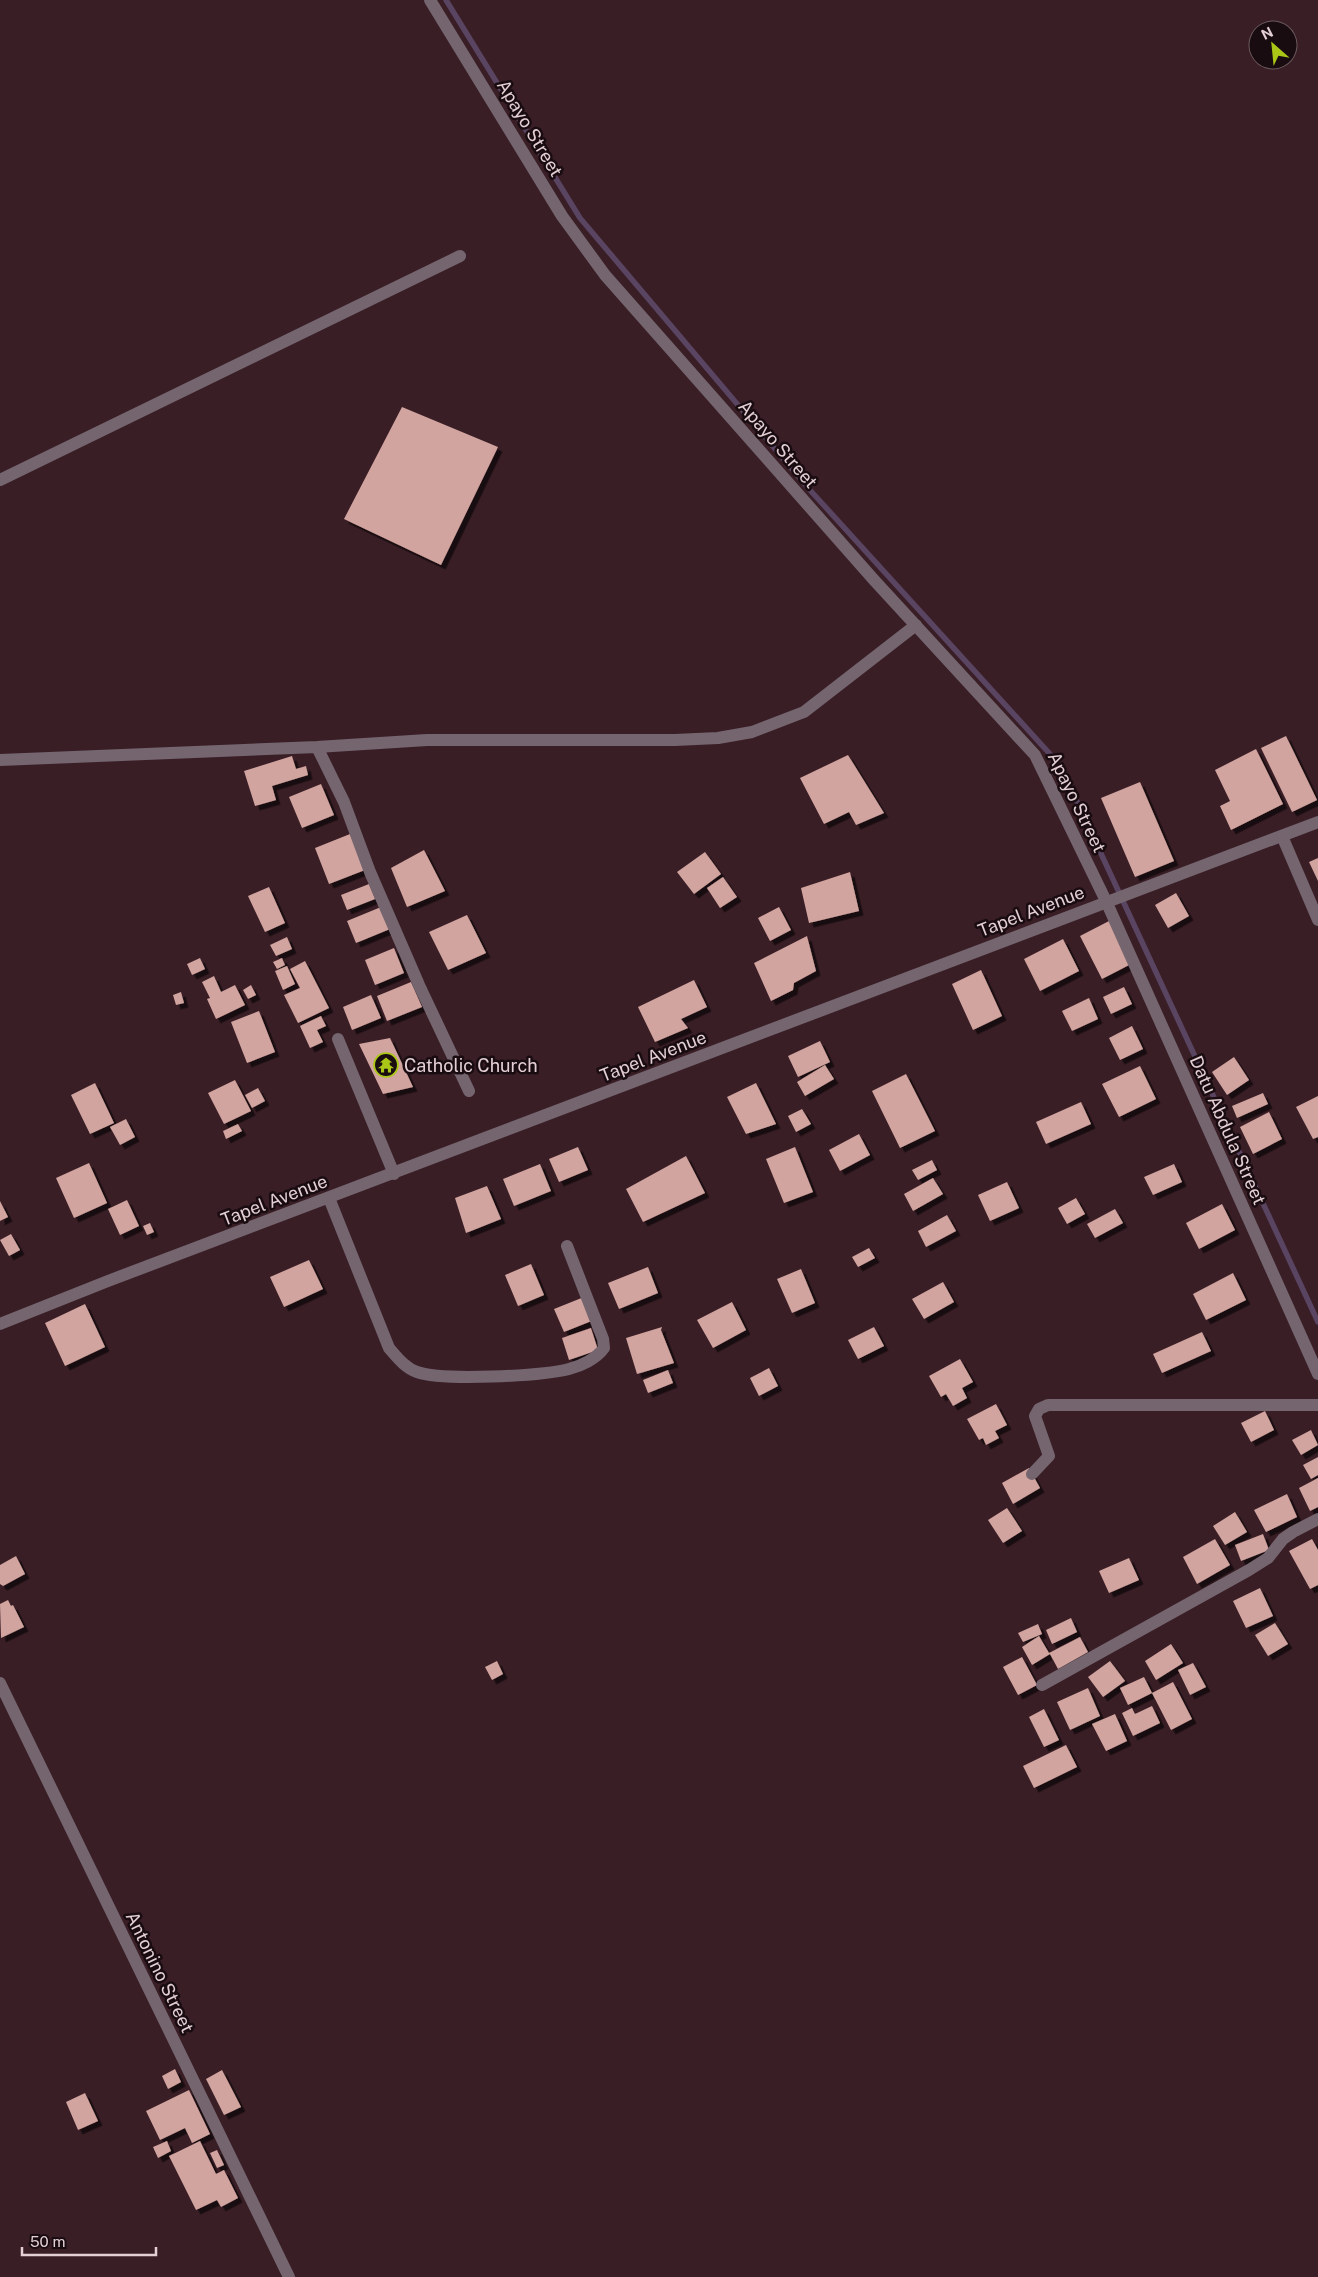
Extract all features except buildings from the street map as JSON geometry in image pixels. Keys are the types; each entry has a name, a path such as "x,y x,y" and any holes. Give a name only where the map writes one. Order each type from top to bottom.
{"street":[{"name":"Apayo Street","path":"430,0 562,216 605,275 916,625 1035,755 1106,902"},
{"path":"0,480 460,256"},
{"path":"0,760 317,747 427,740 675,740 752,732 804,712 916,625"},
{"path":"317,747 344,802 370,872 419,985 469,1091"},
{"name":"Tapel Avenue","path":"0,1324 108,1281 1318,822"},
{"path":"1282,836 1318,920"},
{"name":"Datu Abdula Street","path":"1106,902 1318,1374"},
{"path":"338,1039 394,1174"},
{"path":"329,1198 389,1348 401,1362 416,1372 435,1376 546,1374 571,1369 599,1354 604,1348 603,1339 567,1246"},
{"path":"1032,1474 1049,1456 1035,1416 1039,1409 1048,1405 1318,1405"},
{"path":"1042,1685 1268,1558 1283,1539 1318,1519"},
{"name":"Antonino Street","path":"0,1683 289,2277"}],"waterway":[{"path":"446,0 580,218 809,489 1060,765 1318,1322"}],"place":[{"name":"Catholic Church","path":"386,1065"}]}
